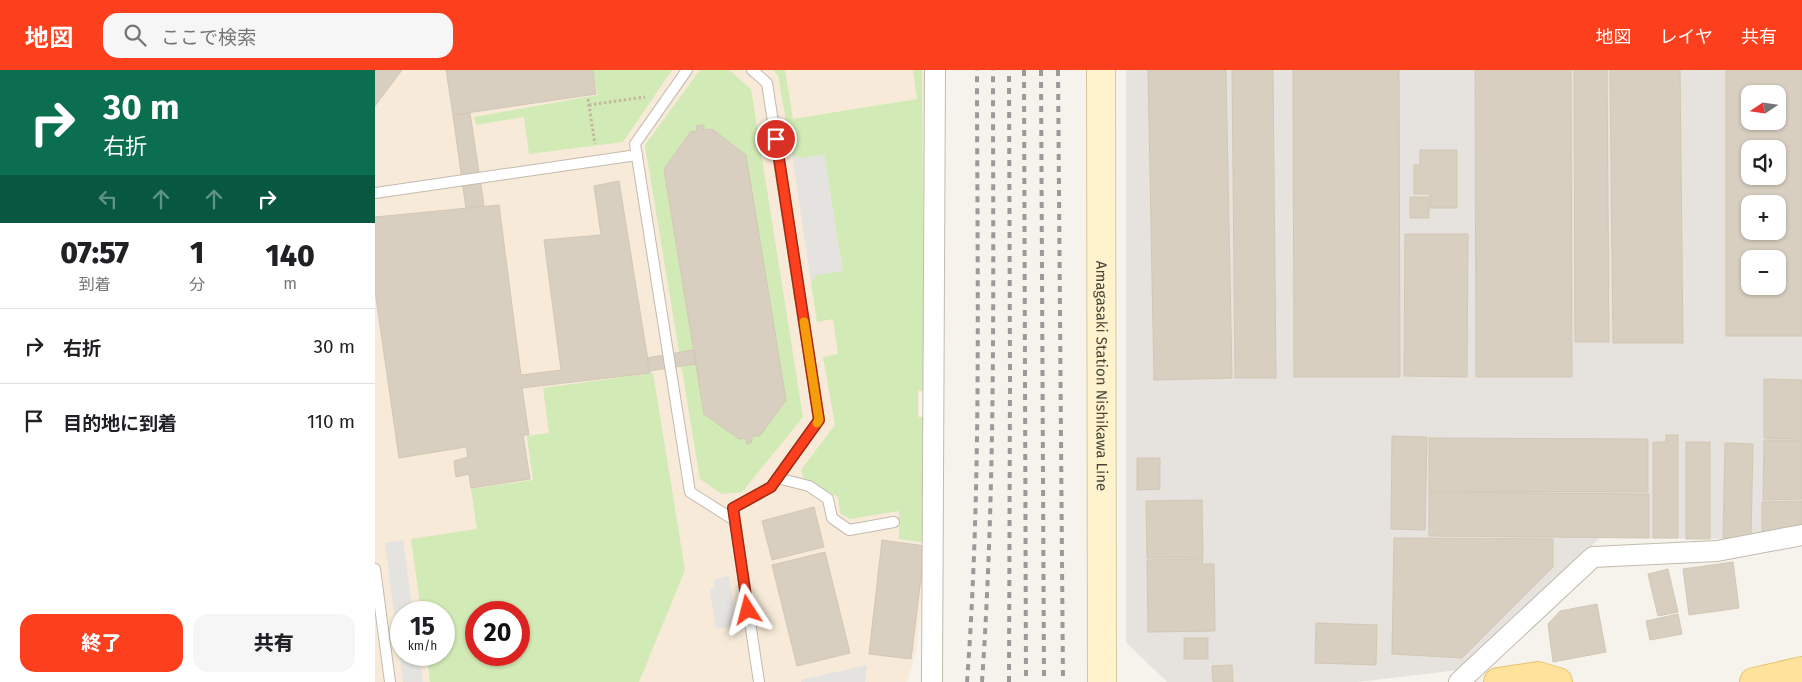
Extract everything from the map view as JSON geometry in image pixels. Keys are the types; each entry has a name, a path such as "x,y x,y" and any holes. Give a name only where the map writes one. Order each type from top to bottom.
{"main road":[{"name":"Amagasaki Station Nishikawa Line","path":"1101,70 1102,682"},
{"path":"1754,682 1802,671"},
{"path":"1498,682 1538,676 1558,682"}],"street":[{"path":"932,682 935,70"},
{"path":"1459,682 1593,557 1717,551 1802,535"}],"lane":[{"path":"687,70 635,144 690,492 734,520"},
{"path":"752,70 767,83 819,420 771,487 733,508 759,682"},
{"path":"375,193 637,155"},
{"path":"777,478 809,486 828,499 831,518 849,530 895,522"},
{"path":"375,569 390,682"}],"path":[{"path":"589,105 652,96"},
{"path":"588,99 595,147"}],"shaded area":[{"path":"375,70 925,70 927,391 919,392 919,416 928,416 929,544 916,651 907,682 375,682"},
{"path":"1126,70 1802,70 1802,529 1751,539 1600,538 1458,670 1358,682 1167,682 1126,642"},
{"path":"792,155 800,158 824,155 843,271 817,275 811,282"},
{"path":"403,540 411,601 393,601 385,543"},
{"path":"729,576 737,625 716,629 710,590 715,588 714,579"},
{"path":"867,665 865,682 801,682 801,680"},
{"path":"401,666 421,666 423,682 403,682"}],"green space":[{"path":"593,70 672,70 623,142 529,154 524,117 476,125 474,117 598,95"},
{"path":"700,70 729,70 751,89 803,417 742,492 722,494 700,479 645,145","holes":["703,125 704,130 712,129 746,155 786,400 760,436 752,436 752,442 747,443 746,438 739,439 704,413 664,169 689,132 697,131"]},
{"path":"773,70 785,70 793,119 917,99 913,70 922,70 924,390 918,391 918,417 927,417 927,543 899,539 899,511 850,519 840,513 838,497 804,478 801,470 835,425 823,357 838,354 833,319 817,322 811,282 817,275 843,271 824,155 800,158 792,155 778,75"},
{"path":"653,373 685,570 639,682 430,682 428,666 455,666 455,601 419,601 411,539 477,529 471,489 533,480 527,436 549,433 543,388"}],"building":[{"path":"375,70 402,70 375,106"},
{"path":"446,70 593,70 596,94 453,115"},
{"path":"1148,70 1226,70 1232,378 1154,380"},
{"path":"1232,70 1273,70 1276,378 1235,378"},
{"path":"1293,70 1399,70 1400,377 1294,377"},
{"path":"1475,70 1571,70 1572,377 1476,377"},
{"path":"1574,70 1607,70 1609,342 1575,342"},
{"path":"1610,70 1680,70 1683,343 1613,343"},
{"path":"1726,70 1802,70 1802,336 1726,336"},
{"path":"470,113 484,205 466,209 453,115"},
{"path":"704,125 704,130 712,129 746,155 786,400 760,436 752,436 752,442 747,444 746,438 739,439 704,414 664,169 690,132 697,131 696,126"},
{"path":"1420,150 1457,150 1457,208 1430,208 1430,194 1414,194 1414,165 1420,165"},
{"path":"619,181 650,373 522,388 529,435 523,435 530,479 471,488 469,474 456,477 454,461 468,457 466,447 399,458 375,291 375,217 499,205 521,375 561,370 544,240 601,235 594,186"},
{"path":"1410,197 1429,197 1429,218 1410,218"},
{"path":"1405,234 1468,234 1467,377 1404,376"},
{"path":"693,350 696,364 649,371 647,358"},
{"path":"1764,379 1802,380 1802,439 1764,438"},
{"path":"1666,435 1678,435 1678,538 1653,538 1653,442 1666,442"},
{"path":"1392,436 1427,437 1425,530 1391,529"},
{"path":"1429,438 1648,439 1648,492 1429,491"},
{"path":"1764,440 1802,440 1802,499 1763,500"},
{"path":"1686,442 1710,442 1710,539 1686,539"},
{"path":"1725,443 1753,444 1751,539 1723,538"},
{"path":"1137,458 1160,458 1160,489 1137,490"},
{"path":"1429,492 1649,494 1649,538 1429,536"},
{"path":"1202,500 1203,558 1147,558 1146,501"},
{"path":"1802,501 1802,529 1762,534 1762,502"},
{"path":"814,507 824,547 772,560 762,521"},
{"path":"1394,538 1553,539 1553,567 1462,658 1392,654"},
{"path":"882,540 925,546 911,659 869,654"},
{"path":"825,552 850,653 797,666 772,565"},
{"path":"1203,559 1202,564 1214,564 1215,631 1148,632 1147,560"},
{"path":"1733,562 1739,608 1689,615 1683,569"},
{"path":"1668,569 1678,612 1658,616 1648,574"},
{"path":"1597,604 1606,652 1553,662 1548,624 1560,611"},
{"path":"1678,614 1682,634 1650,640 1646,621"},
{"path":"1316,623 1377,625 1376,665 1315,663"},
{"path":"1184,638 1208,638 1208,659 1184,659"},
{"path":"1232,665 1233,682 1213,682 1212,666"}],"railway":[{"path":"967,682 972,606 977,453 977,70"},
{"path":"982,682 992,452 993,70"},
{"path":"1009,70 1009,682"},
{"path":"1024,70 1026,682"},
{"path":"1041,70 1044,682"},
{"path":"1058,70 1063,682"}],"slow traffic":[{"path":"804,322 819,420 817,423"}],"route":[{"path":"748,610 733,508 771,487 819,420 776,139"}]}
